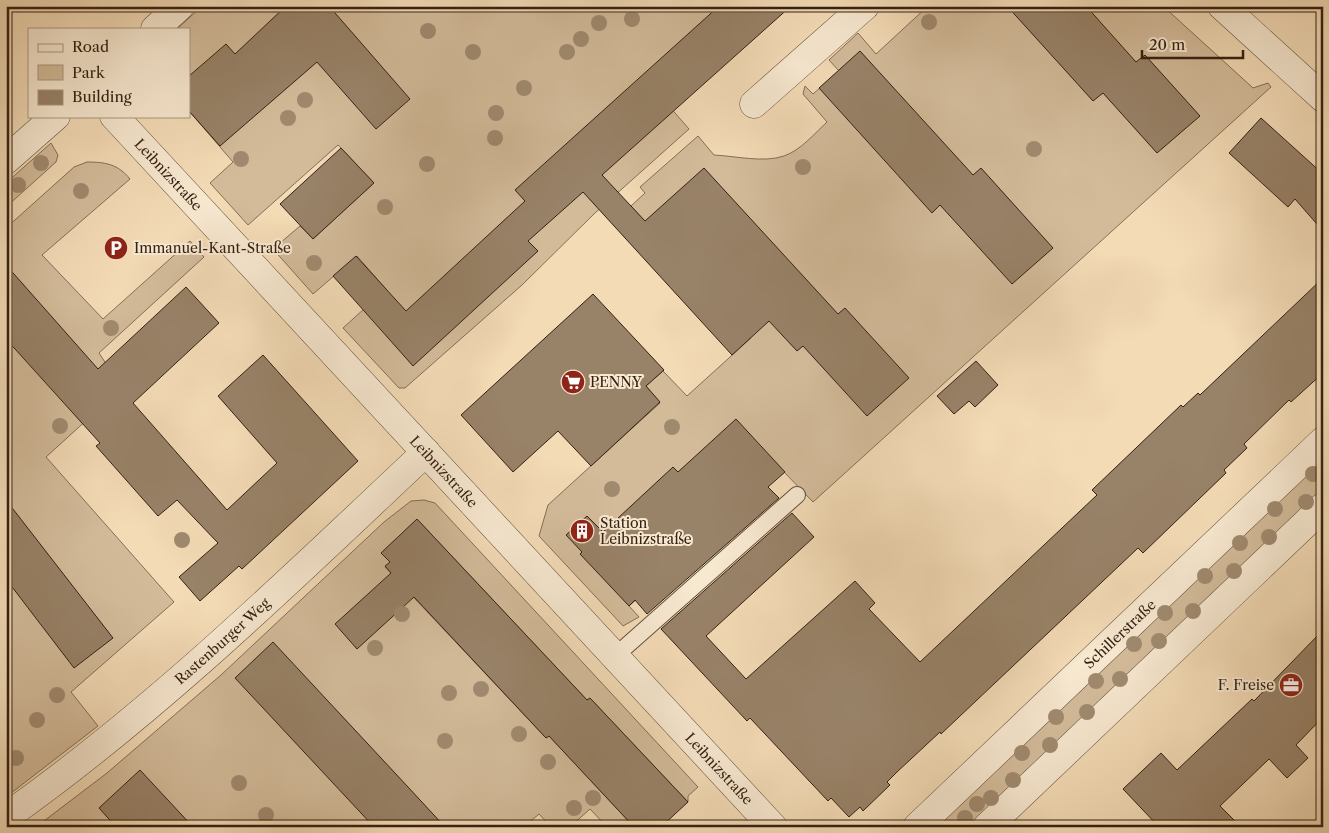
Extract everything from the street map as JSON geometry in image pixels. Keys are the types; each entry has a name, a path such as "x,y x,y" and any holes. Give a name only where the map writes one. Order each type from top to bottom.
{"street":[{"path":"155,28 180,6"},
{"path":"754,104 864,6"},
{"path":"1232,9 1323,98"},
{"path":"6,160 54,118"},
{"name":"Leibnizstraße","path":"116,118 773,827"},
{"name":"Schillerstraße","path":"917,827 1323,441"},
{"name":"Rastenburger Weg","path":"6,817 76,766 144,709 301,569 426,452"},
{"path":"987,827 1323,507"}],"lane":[{"path":"614,657 797,495"}],"green space":[{"path":"202,6 719,6 648,82 689,129 595,213 522,285 405,388 399,388 343,328 386,289 357,256 313,294 273,249 300,226 313,239 374,183 338,145 248,225 210,183 233,162 190,112 190,28 178,28"},
{"path":"928,6 1163,6 1253,88 1268,83 1271,87 813,502 784,472 629,606 639,617 623,626 539,536 548,505 660,403 646,386 663,371 687,396 751,338 631,206 645,193 640,187 698,136 714,155 768,159 784,156 796,150 827,122 803,94 805,86 813,94 839,71 829,60 858,33 876,54"},
{"path":"51,143 58,155 56,162 6,207 6,183"},
{"path":"87,162 111,165 121,170 130,179 42,255 103,319 190,241 204,257 99,353 122,388 46,457 174,602 71,692 98,726 6,797 6,228 74,167"},
{"path":"1323,454 1323,491 972,827 933,827"},
{"path":"424,500 435,503 698,787 688,796 688,802 590,698 587,700 417,519 381,553 390,562 385,567 546,738 549,736 634,827 607,827 590,809 570,827 551,827 539,814 524,827 36,827 107,773 221,675 384,522 411,501"}],"building":[{"path":"286,6 329,6 410,99 376,129 317,62 220,146 190,112 190,75 226,44 235,54"},
{"path":"719,6 791,6 602,175 645,221 704,168 838,314 845,308 909,378 867,416 803,346 797,351 769,321 732,355 583,192 528,241 538,251 413,366 333,276 356,256 406,311 525,201 515,190"},
{"path":"1007,6 1086,6 1136,62 1145,55 1200,116 1157,153 1103,93 1093,101"},
{"path":"860,51 973,175 981,168 1053,248 1012,284 940,205 932,213 819,88"},
{"path":"1261,118 1323,174 1323,231 1295,199 1288,207 1229,153"},
{"path":"341,148 374,183 313,239 280,204"},
{"path":"6,265 98,369 186,287 219,323 133,403 227,510 277,463 218,396 263,355 358,461 242,569 239,566 200,601 179,577 218,543 177,500 158,516 96,446 100,443 6,339"},
{"path":"1323,278 1323,373 1291,402 1289,400 1244,444 1247,448 1224,470 1226,473 1143,553 1138,548 941,734 940,732 897,772 887,782 890,785 863,811 860,807 849,817 831,798 828,801 750,718 747,721 661,629 792,513 814,537 706,636 746,679 855,581 875,603 869,609 920,662 1097,495 1092,490 1181,405 1183,407 1198,393 1200,395"},
{"name":"PENNY","path":"593,294 664,370 646,386 660,402 591,466 558,431 513,472 461,415"},
{"path":"976,361 998,385 975,407 969,401 954,414 937,396"},
{"path":"736,419 785,472 768,487 779,498 647,614 635,600 629,606 580,554 582,552 566,535 587,516 603,532 673,467 678,472"},
{"path":"6,500 113,638 74,668 6,579"},
{"path":"417,519 587,700 590,698 688,802 661,827 634,827 549,736 546,738 414,597 357,649 335,624 391,573 385,566 390,562 381,553"},
{"path":"1323,630 1323,717 1296,745 1308,758 1287,778 1269,759 1220,806 1241,827 1159,827 1123,789 1161,753 1177,770 1252,699 1254,701"},
{"path":"273,642 445,827 374,827 235,678"},
{"path":"140,770 193,827 116,827 99,808"}],"place":[{"name":"Immanuel-Kant-Straße","path":"116,248"},
{"name":"PENNY","path":"573,382"},
{"name":"Station Leibnizstraße","path":"582,531"},
{"name":"F. Freise","path":"1291,685"}]}
